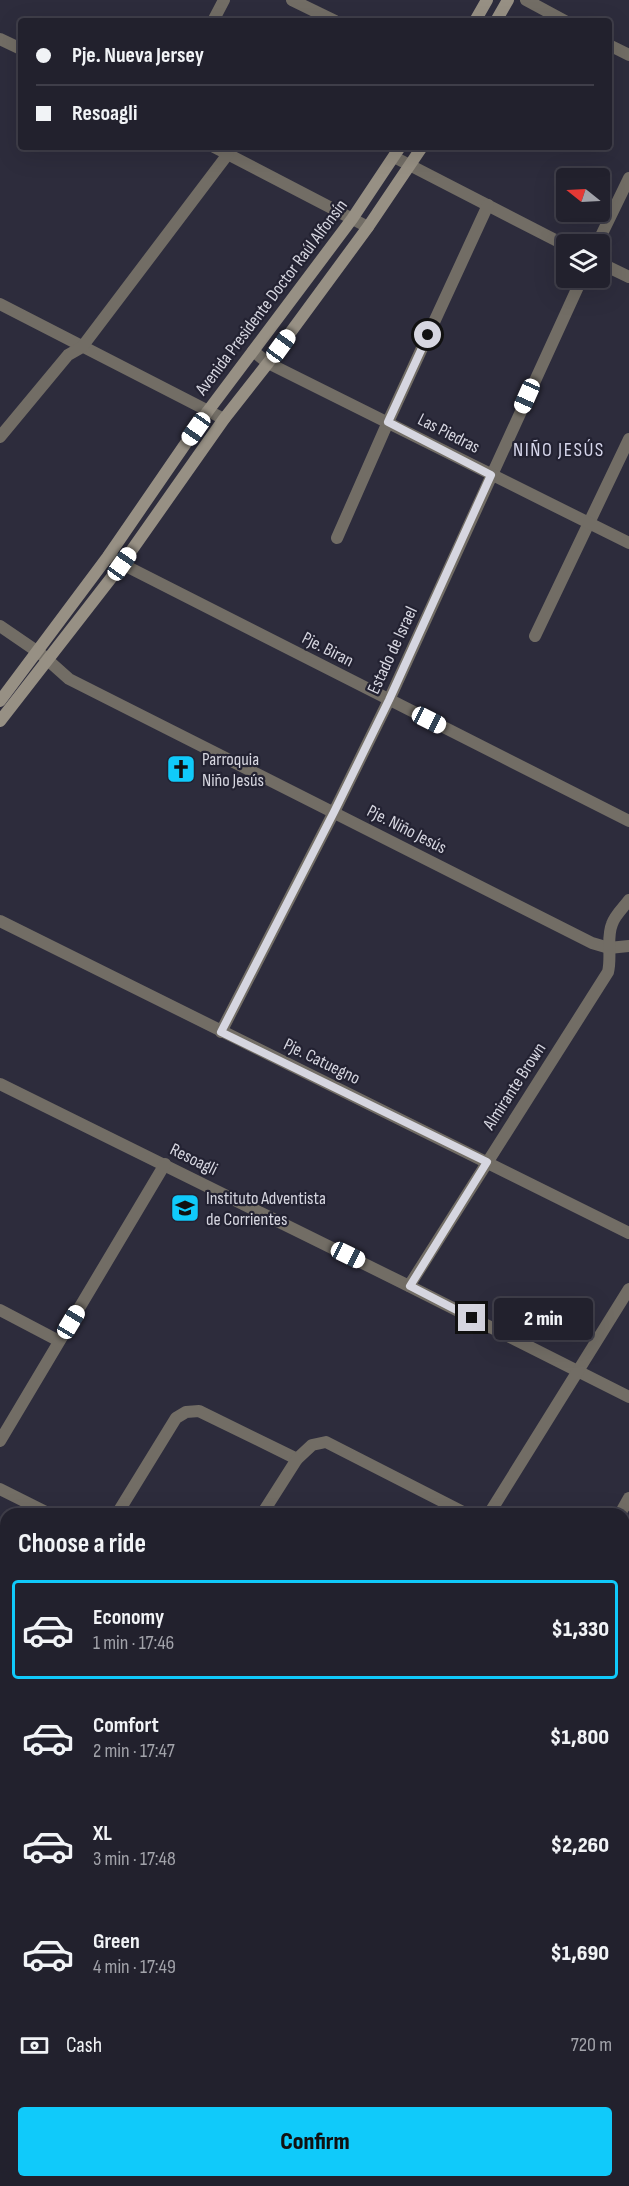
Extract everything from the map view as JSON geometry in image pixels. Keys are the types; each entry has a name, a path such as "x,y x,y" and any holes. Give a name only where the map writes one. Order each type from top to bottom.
{"main road":[{"path":"477,18 487,0"},
{"path":"498,18 508,0"},
{"name":"Avenida Presidente Doctor Raúl Alfonsín","path":"0,701 122,564 224,419 368,227 420,150"},
{"name":"Avenida Presidente Doctor Raúl Alfonsín","path":"0,721 109,555 208,411 352,219 397,152"}],"street":[{"path":"215,18 224,0"},
{"path":"292,0 329,18"},
{"path":"526,0 559,18"},
{"path":"0,39 18,48"},
{"path":"612,46 629,55"},
{"path":"220,150 368,227"},
{"path":"397,152 411,165 556,240"},
{"path":"0,437 68,355 82,347 228,154"},
{"path":"602,234 629,178"},
{"path":"337,538 488,206"},
{"path":"610,268 629,277"},
{"name":"Estado de Israel","path":"221,1032 389,700 577,288"},
{"path":"0,304 224,419"},
{"name":"Las Piedras","path":"253,351 268,363 629,543"},
{"path":"535,636 629,439"},
{"name":"Pje. Biran","path":"109,555 122,564 629,821"},
{"name":"Pje. Niño Jesús","path":"0,626 69,679 592,943 609,948 629,946"},
{"name":"Almirante Brown","path":"410,1286 608,972 611,959 609,937 612,922 629,900"},
{"name":"Pje. Catuegno","path":"0,921 629,1233"},
{"name":"Resoagli","path":"0,1084 165,1164 629,1397"},
{"path":"0,1441 165,1164"},
{"path":"493,1508 629,1289"},
{"path":"0,1310 59,1341"},
{"path":"121,1508 176,1418 186,1412 199,1411 297,1459"},
{"path":"266,1508 297,1459 312,1445 326,1442 454,1508"},
{"path":"0,1489 38,1508"}],"place":[{"name":"Parroquia Niño Jesús","path":"181,769"},
{"name":"Instituto Adventista de Corrientes","path":"185,1208"}],"district":[{"name":"NIÑO JESÚS","path":"559,449"}],"route":[{"path":"428,335 388,422 491,475 389,700 221,1032 487,1162 410,1286 472,1318"}]}
